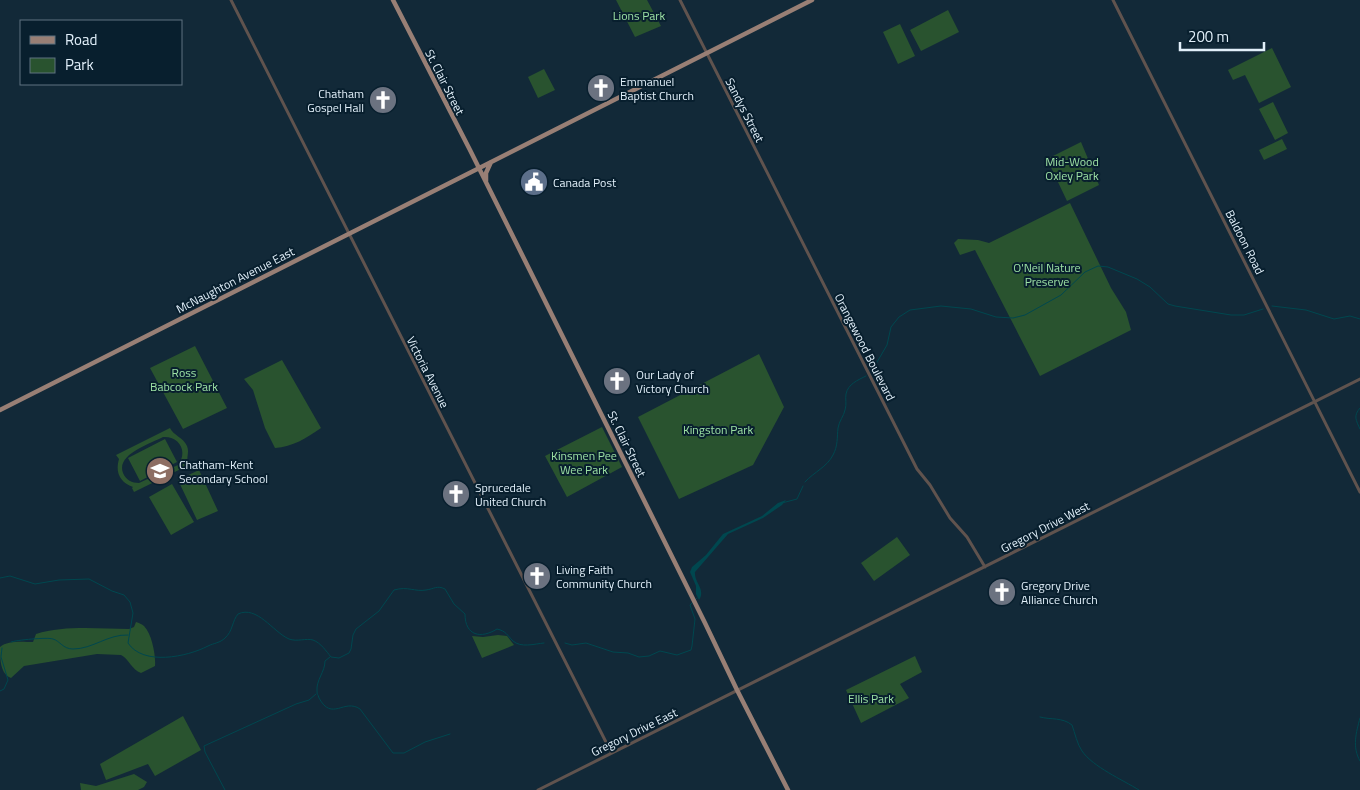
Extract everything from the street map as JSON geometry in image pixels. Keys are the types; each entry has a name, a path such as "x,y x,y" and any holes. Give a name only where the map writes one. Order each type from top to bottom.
{"main road":[{"name":"St. Clair Street","path":"393,0 479,168 788,790"},
{"name":"McNaughton Avenue East","path":"0,410 812,0"},
{"path":"487,186 486,173 492,161"}],"street":[{"name":"Victoria Avenue","path":"231,0 610,752"},
{"name":"Sandys Street","path":"680,0 795,227"},
{"name":"Baldoon Road","path":"1113,0 1360,492"},
{"name":"Orangewood Boulevard","path":"795,227 920,473 930,485 950,518 967,537 985,567"},
{"name":"Gregory Drive West","path":"737,690 1360,379"},
{"name":"Gregory Drive East","path":"538,790 610,752 737,690"}],"green space":[{"name":"Lions Park","path":"616,0 647,0 661,26 635,37"},
{"path":"948,10 959,32 921,51 910,30"},
{"path":"900,24 915,56 898,64 883,32"},
{"path":"1272,48 1291,87 1259,103 1245,75 1233,80 1228,70"},
{"path":"544,69 555,90 538,98 528,77"},
{"path":"1273,102 1288,133 1275,140 1259,109"},
{"path":"1282,139 1287,149 1264,160 1259,150"},
{"name":"Mid-Wood Oxley Park","path":"1081,142 1099,185 1067,201 1047,159"},
{"name":"O'Neil Nature Preserve","path":"1070,203 1111,288 1126,312 1131,330 1040,376 975,250 960,255 954,243 958,239 978,240 989,243"},
{"name":"Ross Babcock Park","path":"195,346 227,408 183,429 150,368"},
{"name":"Kingston Park","path":"759,354 784,407 753,465 679,499 638,417"},
{"path":"282,360 321,428 294,444 275,448 265,428 253,390 244,379"},
{"name":"Kinsmen Pee Wee Park","path":"602,427 622,467 567,497 545,456"},
{"path":"170,428 187,446 189,465 134,492 133,487 122,480 118,473 119,459 116,455","holes":["163,437 169,437 181,446 182,455 178,465 139,483 132,482 126,478 122,466 124,460 129,455 143,446"]},
{"path":"165,439 177,462 140,481 128,458"},
{"path":"199,470 218,511 197,520 178,480"},
{"path":"172,484 194,522 171,535 149,497"},
{"path":"897,537 910,555 874,581 861,563"},
{"path":"136,622 147,630 155,657 155,666 141,673 121,655 97,654 24,666 11,678 7,676 3,669 0,647 7,643 33,642 36,634 59,629 129,629 134,627"},
{"path":"472,636 507,636 514,645 482,658"},
{"name":"Ellis Park","path":"915,656 922,672 900,684 909,698 861,723 846,690"},
{"path":"183,716 201,750 155,776 148,764 106,780 100,764"},
{"path":"134,774 147,782 144,787 138,790 81,790 80,783 96,786"}],"shaded area":[{"path":"786,500 763,518 728,534 695,572 701,589 699,600 690,572 692,567 706,555 723,534 762,516 778,503"}],"waterway":[{"path":"873,369 887,345 891,327 899,317 910,310 941,306 971,309 996,317 1013,318 1025,315 1061,295 1085,272 1098,266 1108,267 1137,279 1150,287 1168,304 1175,306 1231,315 1244,315 1263,309"},
{"path":"1272,306 1306,310 1334,319 1350,316 1360,319"},
{"path":"805,482 827,463 835,452 839,425 846,408 847,391 854,383 866,376"},
{"path":"1360,408 1356,416 1360,429"},
{"path":"782,503 797,499 803,486"},
{"path":"0,578 10,576 35,584 59,580 89,579 124,595 130,602 133,613 128,643 144,655 154,657 177,656 221,641 230,632 238,614 245,612 252,613 265,620 289,639 316,641 331,657 339,658 349,653 356,629 379,611 394,590 429,590 438,587 445,589 454,604 465,614 468,627 475,634 485,634 497,629 504,632 516,643 528,645 544,643"},
{"path":"565,643 572,645 586,643 613,652 628,653 639,657 649,656 660,651 677,655 691,650 695,619 690,605 697,598"},
{"path":"11,642 50,638 67,648 73,649 87,647 121,635 128,635"},
{"path":"0,691 4,689 8,680 1,657 2,648"},
{"path":"330,657 325,661 318,683 317,692 319,698 329,708 354,706 360,709 393,753 404,753 425,742 450,734"},
{"path":"225,790 205,752 204,746 296,704 309,700 316,694"},
{"path":"1040,717 1068,722 1072,725 1079,745 1087,757 1101,768 1139,790"},
{"path":"1360,718 1355,745 1360,761"}],"place":[{"name":"Emmanuel Baptist Church","path":"601,88"},
{"name":"Chatham Gospel Hall","path":"383,100"},
{"name":"Canada Post","path":"534,182"},
{"name":"Our Lady of Victory Church","path":"617,381"},
{"name":"Chatham-Kent Secondary School","path":"160,471"},
{"name":"Sprucedale United Church","path":"456,494"},
{"name":"Living Faith Community Church","path":"537,576"},
{"name":"Gregory Drive Alliance Church","path":"1002,592"}]}
